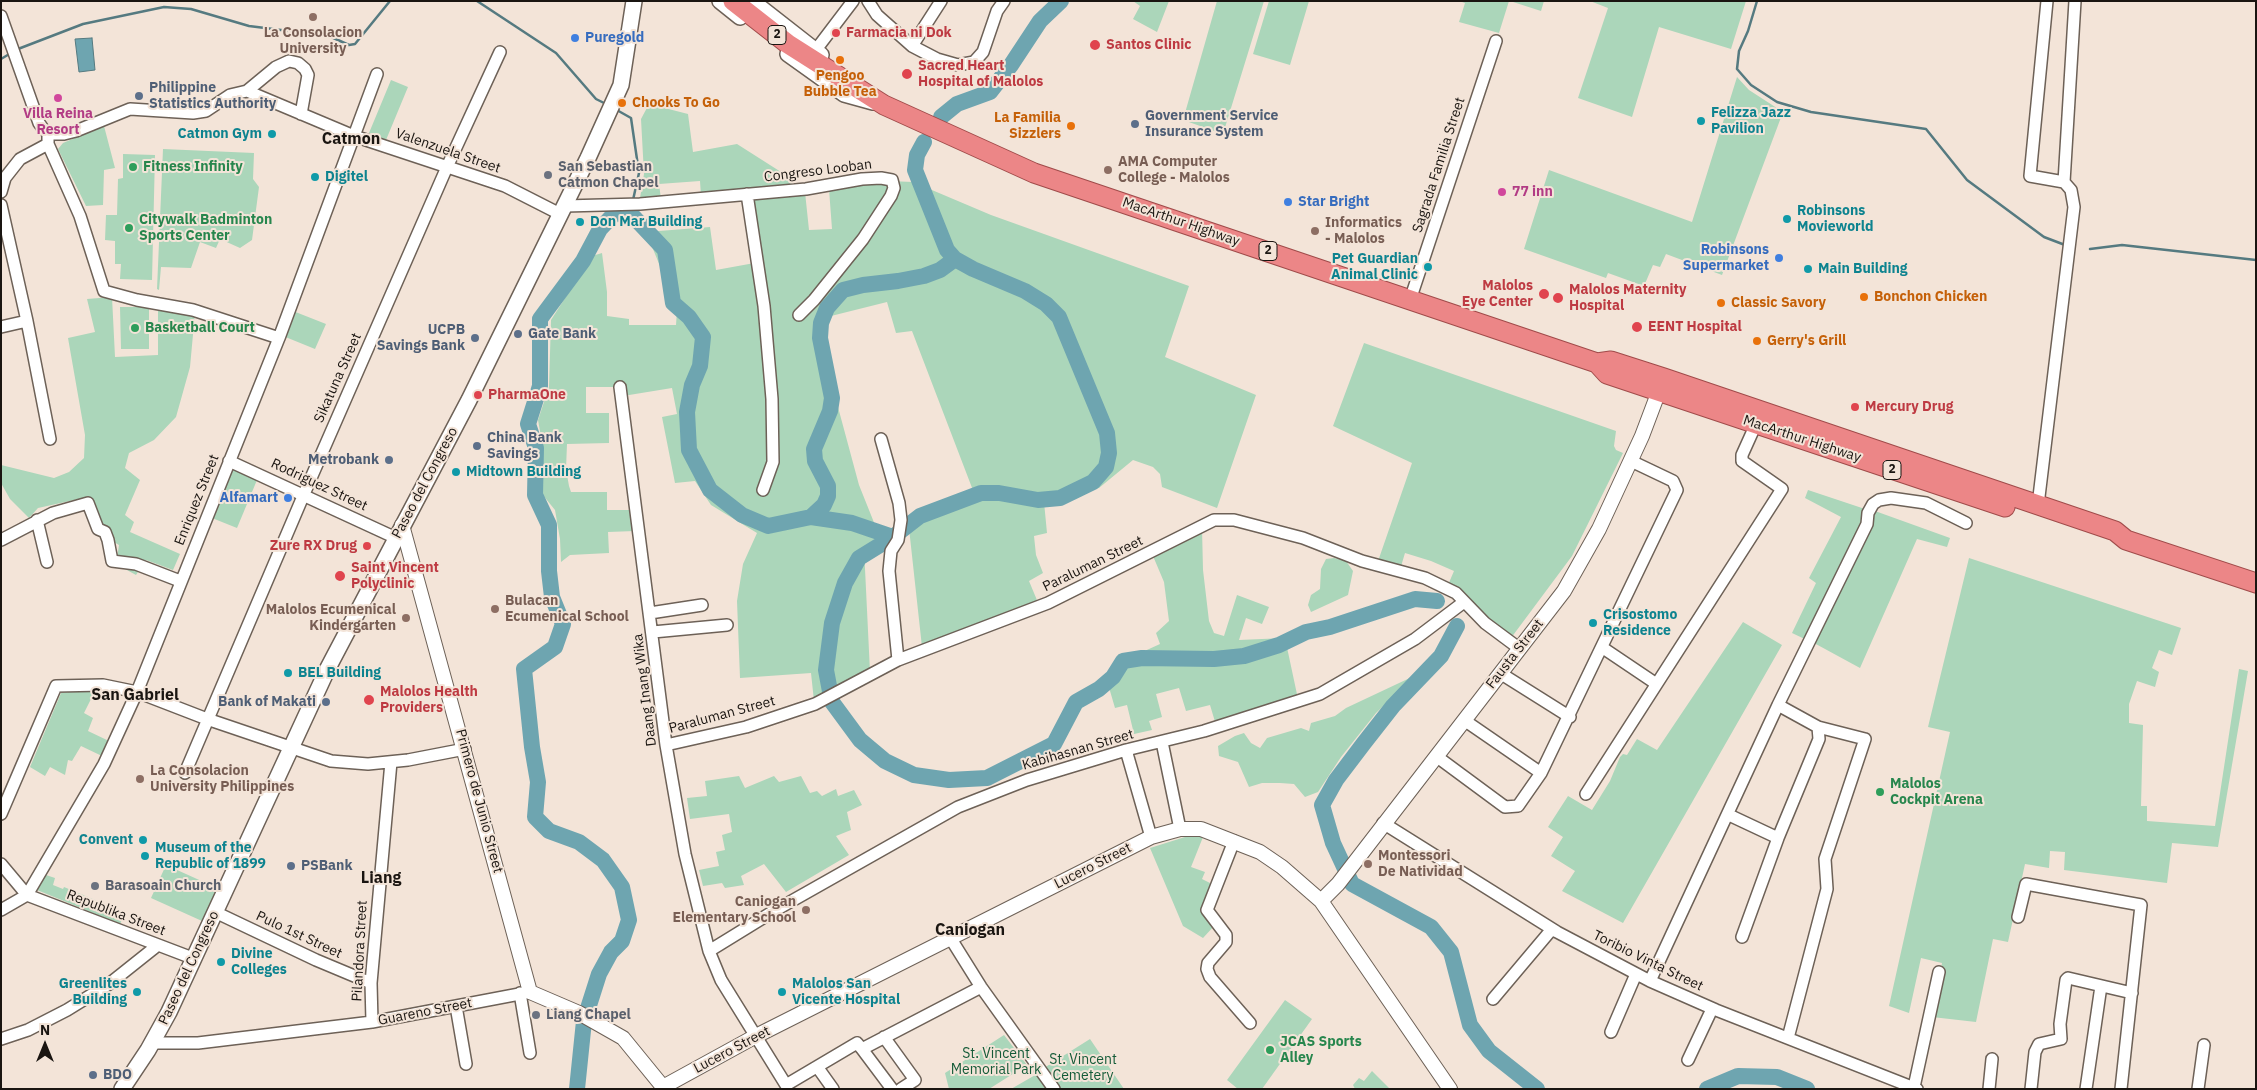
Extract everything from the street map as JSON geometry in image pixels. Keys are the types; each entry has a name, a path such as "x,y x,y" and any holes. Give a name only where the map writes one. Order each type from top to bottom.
{"highway":[{"name":"MacArthur Highway","path":"733,1 788,44 819,59 884,105 924,125 1034,173 1597,363 1607,374 1662,385 1813,436 2112,542 2126,540"},
{"name":"MacArthur Highway","path":"1662,385 1756,424 1813,436 2038,504 2115,531 2126,540 2256,583"}],"main road":[{"name":"Paseo del Congreso","path":"122,1089 152,1043 194,959 328,668 469,400 563,210 611,107 624,72 634,1"},
{"name":"MacArthur Highway","path":"720,1 844,94 884,105"},
{"name":"MacArthur Highway","path":"752,1 819,59"}],"street":[{"path":"819,59 853,1"},
{"path":"868,1 877,16 912,46 937,59 958,66 974,62 983,52 997,11 1004,1"},
{"path":"912,46 941,1"},
{"path":"2047,1 2030,176 2064,182"},
{"path":"2038,504 2072,236 2074,200 2064,182 2075,1"},
{"path":"1,16 39,123 48,138 80,216 104,291 138,300 193,310 279,338"},
{"name":"Sagrada Familia Street","path":"1410,300 1496,40"},
{"name":"Sikatuna Street","path":"185,773 304,494 447,167 500,52"},
{"path":"1,192 4,178 20,158 48,138 64,134 130,109 193,113 206,110 230,95 247,91 276,67 289,61 298,63 305,68 308,75 301,114"},
{"name":"Enriquez Street","path":"1,910 27,895 104,764 137,692 279,338 377,74"},
{"name":"Valenzuela Street","path":"247,91 354,136 505,186 563,210"},
{"name":"Congreso Looban","path":"563,210 806,189 862,179 881,178 892,180 894,188 891,196 864,239 814,300 799,315"},
{"path":"747,194 764,306 772,399 773,462 763,490"},
{"path":"1,205 5,243 27,321 50,439"},
{"path":"1,327 27,321"},
{"name":"Fausta Street","path":"1321,901 1338,884 1383,823 1564,591 1599,529 1631,461 1662,385"},
{"name":"Daang Inang Wika","path":"620,386 666,745 685,854 709,951 722,980 786,1085 818,1068"},
{"path":"1586,794 1655,683 1782,489 1742,461 1742,455 1756,424"},
{"path":"881,439 901,520 898,540 891,551 890,571 898,660"},
{"name":"Rodriguez Street","path":"230,461 304,494 399,531"},
{"path":"1436,756 1505,807 1518,806 1541,773 1570,717 1678,490 1673,481 1631,461"},
{"path":"1650,981 1729,815 1778,705 1868,524 1868,513 1873,504 1879,500 1891,498 1926,503 1966,523"},
{"path":"1,540 53,513 88,502 98,528 105,532 112,561 136,564 180,581"},
{"path":"37,520 47,562"},
{"name":"Paraluman Street","path":"666,745 746,727 815,704 898,660 1048,603 1214,520 1234,520 1303,538 1362,561 1425,578 1456,594 1485,623 1520,649"},
{"name":"Primero de Junio Street","path":"399,531 465,749 525,992"},
{"name":"Kabihasnan Street","path":"709,951 774,911 958,806 1027,780 1126,750 1222,726 1320,694 1414,639 1464,602"},
{"path":"650,613 702,605"},
{"path":"653,632 727,625"},
{"path":"1602,648 1655,683"},
{"path":"1500,673 1570,717"},
{"path":"1,814 56,686 103,685 137,692 207,719 331,760 368,764 391,762 465,749"},
{"path":"1778,705 1818,727 1865,739 1825,859 1827,889 1788,1038"},
{"path":"1464,720 1541,773"},
{"path":"1742,937 1778,838 1819,739 1818,727"},
{"path":"1162,742 1180,829"},
{"path":"1126,750 1150,837"},
{"name":"Pilandora Street","path":"372,1022 371,983 391,762"},
{"path":"1729,815 1778,838"},
{"name":"Toribio Vinta Street","path":"1383,823 1552,929 1650,981 1712,1008 1915,1088"},
{"name":"Lucero Street","path":"662,1088 756,1036 1150,837 1180,829 1201,829 1260,852 1282,867 1321,901 1450,1089"},
{"path":"1234,841 1207,910 1226,935 1226,942 1208,964 1207,969 1210,977 1250,1023"},
{"path":"1,864 27,895"},
{"path":"2018,918 2026,884 2141,905 2121,1089"},
{"name":"Republika Street","path":"27,895 194,959"},
{"name":"Pulo 1st Street","path":"215,912 316,960 371,983"},
{"path":"1493,999 1552,929"},
{"path":"951,938 981,986 1054,1089"},
{"path":"1,1039 28,1030 67,1010 109,984 158,944"},
{"path":"1915,1088 1938,972"},
{"path":"1612,1032 1636,974"},
{"path":"2031,1089 2034,1052 2038,1044 2061,1039 2060,1024 2066,980 2068,978 2132,993"},
{"path":"862,1049 981,986"},
{"path":"2086,1089 2100,986"},
{"path":"530,1053 525,992 579,1013 623,1038 662,1088"},
{"name":"Guareno Street","path":"152,1043 198,1043 372,1022 525,992"},
{"path":"456,1006 466,1064"},
{"path":"1688,1060 1712,1008"},
{"path":"884,1037 915,1080 901,1089"},
{"path":"833,1089 818,1068 857,1043 892,1089"},
{"path":"2198,1089 2204,1045"},
{"path":"1989,1089 1992,1058"}],"green space":[{"path":"1133,1 1169,1 1157,32 1133,19 1140,6"},
{"path":"1217,1 1264,1 1223,134 1183,120"},
{"path":"1269,1 1309,1 1290,65 1253,54"},
{"path":"1459,1 1509,1 1499,33 1459,22 1465,3"},
{"path":"1510,1 1544,1 1541,11"},
{"path":"1590,1 1746,1 1731,49 1659,27 1632,117 1578,98 1608,8"},
{"path":"1737,77 1749,90 1783,112 1722,275 1666,254 1660,267 1653,265 1644,286 1608,273 1606,278 1524,249 1549,170 1692,222"},
{"path":"391,80 408,87 386,140 369,133"},
{"path":"649,104 688,114 693,152 737,144 792,179 792,190 701,196 700,181 659,184 661,199 640,198 644,174 641,119"},
{"path":"104,126 115,168 104,170 103,205 86,206 58,149 63,143"},
{"path":"163,149 254,153 253,179 259,187 252,240 240,248 220,239 216,248 200,242 191,268 161,267 159,290 157,289"},
{"name":"Citywalk Badminton Sports Center","path":"123,154 155,155 152,280 120,279 121,264 115,264 115,241 105,240 106,215 117,215 118,179 123,178"},
{"path":"889,181 913,182 991,215 1189,286 1165,357 1256,395 1217,508 1162,487 1160,474 1153,467 1133,460 1099,488 1044,502 1047,533 1034,536 1036,555 1043,573 1029,581 1039,605 922,647 908,519 974,493 912,331 896,333 887,302 831,316 826,328 826,347 835,396 859,485 881,540 864,548 870,672 814,701 811,673 740,678 737,601 743,564 757,533 711,505 695,481 675,483 662,417 677,414 672,388 623,396 622,387 586,387 586,413 609,413 609,443 567,444 566,469 571,492 607,492 607,510 631,510 635,531 608,532 609,553 570,555 561,562 560,539 555,510 542,494 543,448 538,420 549,387 551,320 592,256 602,253 607,292 607,316 629,319 629,325 676,325 678,296 664,295 662,271 646,232 710,227 716,270 760,262 751,203 755,197 805,192 809,230 832,229 829,189"},
{"path":"112,297 115,357 158,355 158,305 195,313 190,367 176,417 154,440 129,453 125,468 140,480 125,515 134,522 130,532 180,554 173,570 146,560 136,575 116,564 119,545 97,532 88,497 38,508 29,518 10,499 1,483 1,465 54,478 69,472 84,458 85,435 68,338 95,332 87,299"},
{"name":"Basketball Court","path":"120,307 149,307 149,349 121,349"},
{"path":"293,311 326,324 315,349 283,336"},
{"path":"1364,343 1616,431 1614,446 1616,450 1623,453 1572,556 1511,638 1448,585 1454,571 1405,553 1399,573 1376,567 1412,463 1333,426"},
{"path":"232,469 257,480 237,528 212,518"},
{"path":"1808,490 1865,509 1865,522 1811,642 1792,633 1816,583 1809,578 1841,517 1805,498"},
{"path":"1875,511 1950,538 1947,547 1917,539 1860,668 1814,643 1870,526"},
{"path":"1202,528 1203,570 1209,621 1214,633 1224,636 1237,595 1269,607 1262,624 1246,618 1239,640 1285,638 1298,699 1216,725 1210,705 1186,711 1179,688 1156,694 1162,717 1149,721 1152,730 1134,734 1127,705 1115,708 1108,684 1124,664 1138,654 1160,644 1156,633 1169,621 1164,582 1153,556"},
{"path":"1334,558 1346,561 1353,571 1348,595 1311,612 1308,605 1311,595 1320,589 1321,569 1326,559"},
{"path":"1969,558 2181,628 2172,655 2159,650 2152,668 2159,672 2155,687 2137,681 2129,704 2129,723 2143,725 2141,806 2147,806 2147,821 2215,826 2239,669 2248,671 2218,847 2172,843 2167,883 2064,870 2065,852 2050,851 2049,868 2025,864 2008,942 1993,939 1976,1022 1932,1017 1942,963 1921,958 1909,1013 1889,1006 1950,732 1928,727"},
{"path":"1743,622 1782,645 1623,923 1562,891 1575,871 1551,856 1563,837 1548,827 1568,796 1592,810 1610,781 1620,757 1623,754 1627,755 1637,739 1657,750"},
{"path":"1414,676 1376,713 1341,757 1318,792 1305,797 1294,784 1262,783 1249,787 1238,762 1219,756 1218,746 1235,736 1244,733 1251,743 1260,748 1267,738 1301,728 1309,731 1311,723 1335,716 1346,708"},
{"path":"96,689 84,713 93,718 88,731 109,741 102,756 81,746 72,761 68,760 65,775 50,767 45,776 30,767 61,693"},
{"path":"739,776 745,788 774,776 779,782 801,776 810,793 817,791 822,796 836,789 838,796 854,790 862,805 847,812 851,830 836,836 849,855 786,892 764,864 741,876 744,885 725,888 722,883 703,886 699,870 719,866 716,852 725,850 722,835 732,832 729,814 690,819 687,798 707,796 705,781"},
{"path":"1185,837 1203,837 1191,867 1205,872 1202,879 1220,888 1206,912 1215,925 1203,938 1183,926 1150,848"},
{"path":"166,865 217,888 202,921 151,898"},
{"path":"46,875 55,878 53,885 63,889 64,887 117,909 117,915 123,918 120,924 37,890"},
{"name":"JCAS Sports Alley","path":"1285,1000 1312,1019 1262,1089 1238,1089 1227,1080"},
{"name":"St. Vincent Memorial Park","path":"1004,1035 1027,1065 989,1089 949,1089 945,1073"},
{"name":"St. Vincent Cemetery","path":"1090,1039 1124,1089 1059,1089 1044,1068"},
{"path":"1372,1071 1390,1089 1355,1089 1353,1085 1359,1078 1364,1081"},
{"path":"1037,1074 1048,1089 1011,1089"}],"water":[{"path":"92,38 95,70 79,72 75,39"}],"waterway":[{"path":"18,49 83,24 164,7 191,9 249,26 329,36 349,45 355,44 390,1"},
{"path":"477,1 556,53 596,99 606,104"},
{"path":"941,117 957,104 990,92 1011,65 1040,21 1061,1"},
{"path":"1757,1 1748,31 1739,51 1737,69 1751,85 1777,102 1811,112 1926,129 1967,180 2044,237 2065,245"},
{"path":"1,59 11,53"},
{"path":"615,109 631,118 639,173 633,200"},
{"path":"893,537 920,516 981,493 999,493 1038,500 1060,498 1093,482 1106,467 1109,453 1107,433 1059,317 1046,304 1025,291 973,269 955,259 947,250 915,170 917,155 924,142"},
{"path":"577,1089 584,1021 599,974 611,952 622,941 629,920 622,887 603,860 579,842 549,831 535,817 538,782 532,747 524,669 555,647 563,624 552,597 549,571 549,525 535,495 536,448 528,424 540,386 540,319 583,261 600,229 614,214 630,213 665,250 673,303 689,317 703,337 700,366 692,385 687,412 689,450 710,490 742,515 768,526 811,517 852,523 893,537 859,558 845,583 832,623 826,670 832,702 860,740 885,761 914,775 949,780 987,778 1054,744 1076,702 1099,689 1113,677 1123,661 1142,658 1214,659 1244,656 1279,645 1306,632 1330,627 1415,599 1437,601"},
{"path":"2090,249 2122,245 2256,260"},
{"path":"811,517 824,505 828,496 828,486 815,461 814,449 830,411 832,398 820,338 821,323 827,308 843,290 863,285 924,276 940,270 955,259"},
{"path":"1457,626 1441,656 1393,706 1336,780 1322,805 1333,843 1352,884 1431,927 1451,952 1470,1025 1489,1051 1537,1089"},
{"path":"1707,1089 1738,1076 1777,1077 1807,1089"}],"place":[{"name":"La Consolacion University","path":"313,17"},
{"name":"Farmacia ni Dok","path":"836,33"},
{"name":"Puregold","path":"575,38"},
{"name":"Santos Clinic","path":"1095,45"},
{"name":"Pengoo Bubble Tea","path":"840,60"},
{"name":"Sacred Heart Hospital of Malolos","path":"907,74"},
{"name":"Philippine Statistics Authority","path":"139,96"},
{"name":"Villa Reina Resort","path":"58,98"},
{"name":"Chooks To Go","path":"622,103"},
{"name":"Felizza Jazz Pavilion","path":"1701,121"},
{"name":"Government Service Insurance System","path":"1135,124"},
{"name":"La Familia Sizzlers","path":"1071,126"},
{"name":"Catmon Gym","path":"272,134"},
{"name":"Fitness Infinity","path":"133,167"},
{"name":"AMA Computer College - Malolos","path":"1108,170"},
{"name":"San Sebastian Catmon Chapel","path":"548,175"},
{"name":"Digitel","path":"315,177"},
{"name":"77 inn","path":"1502,192"},
{"name":"Star Bright","path":"1288,202"},
{"name":"Robinsons Movieworld","path":"1787,219"},
{"name":"Don Mar Building","path":"580,222"},
{"name":"Citywalk Badminton Sports Center","path":"129,228"},
{"name":"Informatics - Malolos","path":"1315,231"},
{"name":"Robinsons Supermarket","path":"1779,258"},
{"name":"Pet Guardian Animal Clinic","path":"1428,267"},
{"name":"Main Building","path":"1808,269"},
{"name":"Malolos Eye Center","path":"1544,294"},
{"name":"Bonchon Chicken","path":"1864,297"},
{"name":"Malolos Maternity Hospital","path":"1558,298"},
{"name":"Classic Savory","path":"1721,303"},
{"name":"EENT Hospital","path":"1637,327"},
{"name":"Basketball Court","path":"135,328"},
{"name":"Gate Bank","path":"518,334"},
{"name":"UCPB Savings Bank","path":"475,338"},
{"name":"Gerry's Grill","path":"1757,341"},
{"name":"PharmaOne","path":"478,395"},
{"name":"Mercury Drug","path":"1855,407"},
{"name":"China Bank Savings","path":"477,446"},
{"name":"Metrobank","path":"389,460"},
{"name":"Midtown Building","path":"456,472"},
{"name":"Alfamart","path":"288,498"},
{"name":"Zure RX Drug","path":"367,546"},
{"name":"Saint Vincent Polyclinic","path":"340,576"},
{"name":"Bulacan Ecumenical School","path":"495,609"},
{"name":"Malolos Ecumenical Kindergarten","path":"406,618"},
{"name":"Crisostomo Residence","path":"1593,623"},
{"name":"BEL Building","path":"288,673"},
{"name":"Malolos Health Providers","path":"369,700"},
{"name":"Bank of Makati","path":"326,702"},
{"name":"La Consolacion University Philippines","path":"140,779"},
{"name":"Malolos Cockpit Arena","path":"1880,792"},
{"name":"Convent","path":"143,840"},
{"name":"Museum of the Republic of 1899","path":"145,856"},
{"name":"Montessori De Natividad","path":"1368,864"},
{"name":"PSBank","path":"291,866"},
{"name":"Barasoain Church","path":"95,886"},
{"name":"Caniogan Elementary School","path":"806,910"},
{"name":"Divine Colleges","path":"221,962"},
{"name":"Greenlites Building","path":"137,992"},
{"name":"Malolos San Vicente Hospital","path":"782,992"},
{"name":"Liang Chapel","path":"536,1015"},
{"name":"JCAS Sports Alley","path":"1270,1050"},
{"name":"BDO","path":"93,1075"}],"district":[{"name":"Catmon","path":"351,139"},
{"name":"San Gabriel","path":"135,695"},
{"name":"Liang","path":"381,878"},
{"name":"Caniogan","path":"970,930"}]}
